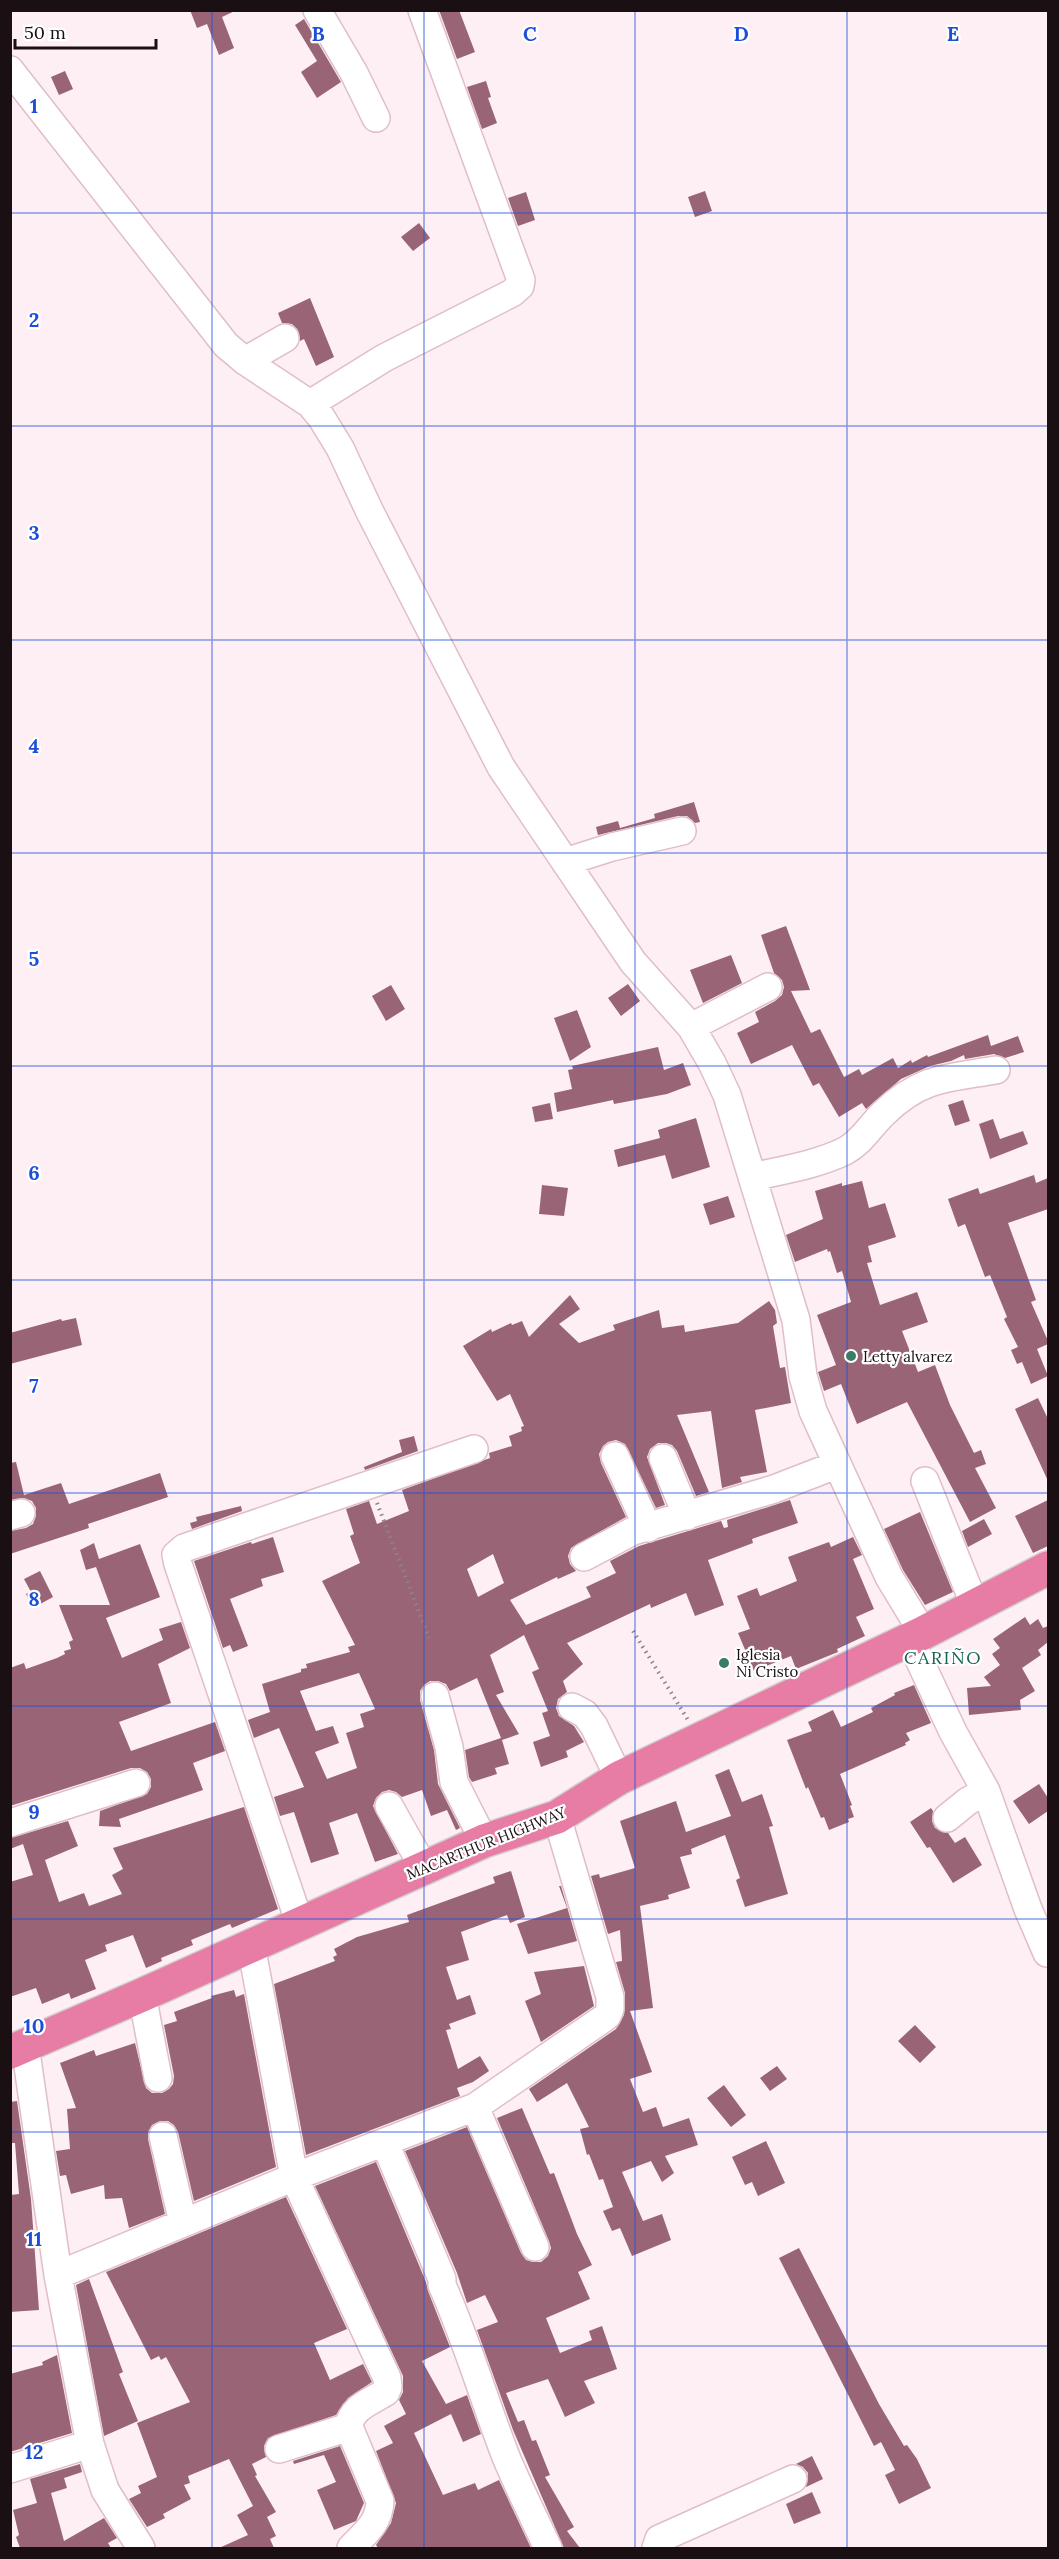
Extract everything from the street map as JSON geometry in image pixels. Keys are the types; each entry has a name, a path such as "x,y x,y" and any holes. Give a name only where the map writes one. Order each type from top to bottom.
{"highway":[{"name":"MACARTHUR HIGHWAY","path":"18,2048 142,1995 484,1841 557,1817 619,1778 916,1636 1048,1568"}],"street":[{"path":"317,10 354,73 376,118"},
{"path":"310,404 384,358 512,293 520,286 521,280 422,10"},
{"path":"10,70 226,345 245,361 310,404 340,448 370,512 501,767 633,962 691,1027 712,1063 727,1095 796,1320 803,1376 813,1411 916,1636 953,1732 986,1791 1028,1909 1047,1953"},
{"path":"245,361 285,338"},
{"path":"565,861 612,847 682,831"},
{"path":"691,1027 768,987"},
{"path":"752,1177 804,1165 844,1151 858,1142 882,1114 911,1090 929,1082 996,1070"},
{"path":"300,1924 181,1576 176,1555 184,1548 474,1449"},
{"path":"615,1456 648,1528"},
{"path":"663,1458 687,1515"},
{"path":"584,1557 633,1532 774,1489 836,1465"},
{"path":"925,1481 975,1606"},
{"path":"435,1696 449,1747 454,1782 484,1841"},
{"path":"572,1707 585,1714 594,1726 619,1778"},
{"path":"10,1823 136,1783"},
{"path":"947,1818 968,1801 986,1791"},
{"path":"389,1806 424,1868"},
{"path":"58,2275 294,2177 475,2107 607,2016 610,2009 610,1997 557,1817"},
{"path":"251,1945 294,2177 387,2378 386,2392 354,2412 349,2418 349,2427 380,2501 374,2526 351,2548"},
{"path":"142,1995 158,2078"},
{"path":"18,2048 90,2444 105,2490 141,2548"},
{"path":"475,2107 535,2247"},
{"path":"163,2136 183,2223"},
{"path":"385,2143 463,2331 475,2372 507,2459 548,2548"},
{"path":"279,2449 349,2427"},
{"path":"10,2469 90,2444"},
{"path":"656,2548 659,2539 793,2479"}],"path":[{"path":"370,1486 429,1638"},
{"path":"633,1631 699,1739"}],"building":[{"path":"190,10 237,10 222,17 234,48 219,55 207,24 197,28"},
{"path":"439,10 459,10 475,52 457,59"},
{"path":"304,19 341,82 317,98 301,72 317,61 295,25"},
{"path":"65,71 73,89 59,95 51,77"},
{"path":"486,81 491,97 488,98 497,123 482,129 467,87"},
{"path":"705,191 712,211 695,217 688,197"},
{"path":"526,192 535,220 518,226 508,198"},
{"path":"419,223 430,238 413,251 401,237"},
{"path":"310,298 334,357 316,366 304,339 300,341 298,330 292,324 282,323 278,313"},
{"path":"694,802 700,822 695,823 687,816 678,816 598,835 596,827 618,821 620,828 655,818 654,814"},
{"path":"786,926 810,990 791,991 811,1033 820,1029 844,1077 859,1069 862,1075 893,1058 898,1068 911,1060 912,1063 927,1055 928,1057 988,1035 991,1046 1018,1036 1024,1052 1005,1058 994,1054 965,1059 964,1055 930,1066 901,1079 866,1109 862,1103 839,1117 819,1083 813,1086 792,1045 751,1064 737,1033 759,1022 755,1012 782,995 784,987 782,980 774,973 761,935"},
{"path":"731,955 742,983 703,1003 690,970"},
{"path":"628,984 640,1001 621,1016 608,998"},
{"path":"391,985 405,1009 386,1021 372,996"},
{"path":"577,1010 591,1047 570,1061 554,1018"},
{"path":"658,1047 664,1070 683,1063 691,1085 667,1094 614,1104 613,1100 557,1112 554,1093 572,1089 568,1070 573,1069 572,1066"},
{"path":"963,1100 970,1121 955,1126 948,1105"},
{"path":"550,1103 553,1119 535,1122 532,1107"},
{"path":"696,1118 710,1167 672,1179 665,1155 618,1167 614,1150 660,1138 658,1130"},
{"path":"993,1119 1000,1139 1023,1131 1028,1144 990,1159 979,1124"},
{"path":"1034,1175 1036,1183 1048,1178 1048,1209 1008,1223 1036,1300 1031,1302 1048,1341 1048,1344 1037,1349 1048,1376 1031,1384 1022,1362 1017,1364 1011,1350 1018,1347 1004,1319 1007,1317 990,1275 985,1277 965,1224 958,1227 948,1199 978,1188 980,1194"},
{"path":"862,1181 869,1208 885,1203 896,1237 868,1246 872,1262 867,1263 880,1305 917,1292 928,1322 902,1331 918,1372 935,1365 950,1405 974,1453 981,1450 986,1464 975,1468 996,1508 970,1522 907,1402 857,1424 841,1384 824,1391 818,1372 836,1365 817,1315 851,1302 842,1271 837,1273 830,1251 828,1252 827,1249 795,1262 786,1235 823,1219 815,1191 842,1183 842,1186"},
{"path":"542,1185 568,1188 564,1216 539,1214"},
{"path":"728,1196 735,1217 710,1225 703,1204"},
{"path":"570,1295 580,1309 559,1324 579,1343 615,1330 613,1325 659,1310 662,1328 684,1325 685,1332 738,1323 769,1301 775,1310 777,1323 773,1326 780,1368 785,1367 791,1403 755,1410 767,1472 740,1477 742,1482 722,1488 711,1411 677,1415 709,1492 696,1496 677,1451 672,1445 658,1443 650,1449 647,1457 665,1505 656,1508 625,1444 616,1440 603,1446 599,1454 601,1463 626,1517 571,1548 568,1556 570,1564 576,1571 558,1579 557,1577 510,1600 526,1625 591,1597 586,1587 616,1573 610,1561 639,1546 721,1521 724,1528 728,1527 727,1520 790,1500 798,1523 752,1539 753,1543 708,1560 724,1605 695,1616 686,1593 651,1608 650,1604 567,1643 583,1664 563,1681 567,1692 558,1699 556,1708 559,1716 574,1726 584,1742 566,1751 568,1757 541,1767 533,1742 550,1736 542,1713 548,1711 532,1672 539,1669 524,1635 490,1655 504,1692 496,1695 519,1734 502,1740 509,1764 495,1768 497,1774 472,1782 469,1777 465,1750 501,1738 477,1678 450,1691 446,1684 438,1681 430,1681 424,1685 420,1691 420,1700 434,1750 438,1784 460,1828 456,1830 447,1810 431,1816 422,1790 402,1797 389,1790 382,1792 376,1798 373,1806 398,1854 375,1862 357,1813 329,1823 339,1854 311,1863 294,1812 280,1816 274,1797 304,1787 279,1728 254,1738 248,1720 270,1712 262,1684 301,1672 301,1669 307,1668 306,1664 350,1652 348,1647 355,1645 322,1581 360,1563 350,1536 354,1534 346,1509 369,1501 377,1524 409,1511 402,1490 490,1458 489,1453 512,1446 509,1436 522,1431 521,1427 524,1426 510,1394 497,1401 463,1346 491,1329 492,1332 511,1323 512,1325 522,1321 529,1337","holes":["493,1554 504,1583 478,1597 467,1569","359,1673 375,1709 360,1714 364,1727 346,1733 357,1768 327,1779 315,1752 339,1743 333,1726 316,1731 300,1691"]},
{"path":"76,1318 82,1345 10,1364 10,1333 61,1319 62,1321"},
{"path":"1038,1398 1048,1419 1048,1481 1015,1409"},
{"path":"414,1436 418,1451 365,1470 364,1467 402,1452 399,1440"},
{"path":"16,1462 24,1495 61,1483 69,1504 160,1473 168,1497 88,1524 89,1528 10,1554 10,1531 33,1524 36,1516 36,1508 32,1501 24,1498 10,1500 10,1463"},
{"path":"1048,1500 1048,1546 1033,1553 1015,1516"},
{"path":"241,1506 242,1511 192,1529 190,1523 197,1521 196,1517"},
{"path":"920,1512 953,1592 925,1605 903,1570 884,1529"},
{"path":"984,1519 992,1534 968,1547 962,1531"},
{"path":"273,1537 284,1572 261,1579 263,1586 230,1599 248,1646 233,1652 230,1645 223,1648 194,1561"},
{"path":"853,1537 862,1555 853,1559 874,1609 856,1617 865,1636 837,1649 838,1652 796,1669 791,1656 754,1671 738,1633 750,1629 737,1596 757,1588 760,1596 797,1581 788,1557 829,1542 831,1547"},
{"path":"94,1543 99,1559 140,1544 160,1597 106,1618 122,1658 163,1640 159,1629 181,1622 190,1648 158,1664 171,1703 119,1722 131,1751 215,1722 225,1751 193,1763 203,1790 119,1819 121,1827 99,1826 100,1811 147,1794 151,1787 151,1779 147,1772 140,1768 131,1768 10,1806 10,1668 24,1663 26,1669 57,1658 65,1654 64,1651 71,1649 69,1642 73,1640 59,1605 110,1605 96,1567 86,1570 80,1550"},
{"path":"40,1571 53,1597 33,1608 26,1594 31,1592 24,1579"},
{"path":"1025,1617 1030,1625 1038,1619 1043,1628 1048,1626 1048,1642 1038,1650 1041,1655 1022,1668 1035,1691 1020,1700 1021,1710 969,1715 967,1688 991,1686 984,1677 1000,1665 992,1654 1000,1648 993,1639"},
{"path":"914,1685 931,1723 906,1733 910,1740 905,1743 906,1745 840,1774 852,1805 850,1806 854,1817 848,1819 849,1822 829,1830 824,1817 821,1818 808,1787 806,1789 787,1740 812,1731 808,1722 833,1710 841,1727 873,1712 871,1708 895,1695 894,1693"},
{"path":"729,1769 742,1802 762,1794 773,1826 769,1827 788,1894 745,1907 736,1880 740,1878 725,1835 691,1849 692,1854 680,1857 690,1888 668,1895 669,1899 640,1906 653,2008 630,2011 652,2072 630,2079 643,2112 656,2107 663,2127 689,2118 698,2145 665,2156 674,2173 662,2182 651,2161 622,2172 643,2221 662,2214 671,2240 632,2256 620,2228 612,2231 603,2211 613,2207 603,2179 599,2180 589,2154 587,2155 580,2129 589,2127 567,2083 537,2102 529,2089 616,2029 624,2015 625,1993 616,1962 622,1961 620,1930 608,1934 591,1876 599,1874 600,1878 635,1868 620,1821 676,1801 686,1832 731,1816 715,1775"},
{"path":"1039,1784 1048,1798 1048,1811 1029,1824 1013,1801"},
{"path":"244,1807 278,1909 232,1928 230,1924 191,1940 193,1945 161,1958 162,1961 146,1968 133,1935 105,1945 107,1951 85,1960 96,1989 71,1999 69,1993 42,2004 36,1988 10,1997 10,1882 33,1875 23,1844 10,1849 10,1838 68,1821 78,1846 45,1860 59,1902 84,1893 89,1906 122,1894 112,1875 123,1869 113,1848"},
{"path":"931,1808 935,1828 948,1833 955,1843 965,1837 982,1865 953,1883 930,1847 927,1848 910,1822"},
{"path":"511,1871 525,1917 510,1923 507,1915 461,1932 469,1960 446,1967 457,2000 470,1995 476,2014 449,2024 451,2029 446,2030 458,2069 480,2056 489,2071 473,2082 457,2088 460,2096 306,2155 274,1984 335,1961 333,1957 337,1955 334,1949 357,1937 409,1922 407,1915 495,1883 493,1877"},
{"path":"559,1886 561,1886 577,1941 528,1954 517,1924 567,1908"},
{"path":"584,1966 594,2006 541,2042 525,2001 541,1994 534,1972"},
{"path":"234,1990 236,1997 244,1994 276,2167 194,2201 178,2132 168,2121 160,2121 152,2125 148,2132 148,2139 165,2214 129,2228 122,2198 105,2199 104,2185 71,2194 66,2175 60,2176 56,2151 70,2149 67,2109 76,2108 60,2063 94,2050 96,2056 135,2043 146,2088 152,2093 162,2093 173,2084 174,2076 164,2025 177,2021 174,2012 212,1998 211,1996"},
{"path":"915,2025 936,2047 920,2063 898,2041"},
{"path":"777,2066 787,2079 770,2091 760,2078"},
{"path":"724,2085 746,2115 731,2127 707,2098"},
{"path":"17,2101 31,2199 39,2310 10,2312 10,2195 19,2194 15,2143 10,2143 10,2102"},
{"path":"522,2108 550,2174 554,2173 577,2234 592,2265 578,2272 590,2299 546,2318 560,2353 592,2340 589,2331 602,2326 617,2369 584,2381 595,2403 565,2417 548,2379 506,2393 518,2422 524,2420 532,2441 536,2440 550,2475 545,2477 574,2527 567,2531 580,2548 564,2548 513,2430 477,2330 498,2322 485,2295 467,2303 457,2273 405,2151 467,2127 521,2253 526,2260 541,2262 548,2256 551,2248 549,2241 497,2118"},
{"path":"766,2141 785,2183 758,2196 752,2182 745,2185 732,2157"},
{"path":"376,2162 426,2282 450,2347 422,2361 446,2404 467,2395 481,2434 463,2442 451,2414 414,2433 443,2495 475,2483 478,2490 499,2480 531,2548 378,2548 376,2545 391,2523 396,2503 376,2451 393,2443 384,2426 406,2414 399,2400 403,2392 403,2376 315,2186"},
{"path":"286,2197 347,2329 314,2343 330,2380 363,2364 372,2382 348,2398 336,2415 268,2438 264,2446 266,2457 252,2464 257,2475 255,2476 276,2512 267,2517 276,2536 270,2539 274,2548 219,2548 248,2535 237,2515 253,2506 229,2459 188,2476 190,2483 184,2485 191,2499 163,2514 165,2518 147,2527 129,2499 141,2493 138,2486 157,2477 137,2423 190,2402 166,2357 161,2360 159,2356 151,2360 106,2272"},
{"path":"799,2248 879,2404 904,2446 907,2445 917,2459 931,2488 899,2504 885,2475 895,2470 881,2442 874,2446 779,2258"},
{"path":"89,2279 123,2372 119,2374 138,2421 104,2436 76,2285"},
{"path":"57,2355 72,2433 10,2452 10,2374 43,2365 42,2362"},
{"path":"340,2446 364,2503 356,2521 334,2530 317,2490 336,2482 324,2455 294,2464 293,2461"},
{"path":"812,2456 823,2479 806,2487 808,2473 796,2464"},
{"path":"80,2464 82,2472 64,2478 67,2488 51,2493 64,2541 104,2518 117,2538 108,2543 111,2548 20,2548 16,2537 19,2535 13,2510 37,2503 30,2479"},
{"path":"812,2492 821,2513 794,2524 786,2504"}],"place":[{"name":"Letty alvarez","path":"851,1356"},
{"name":"Iglesia Ni Cristo","path":"724,1663"}],"district":[{"name":"CARIÑO","path":"943,1657"}]}
